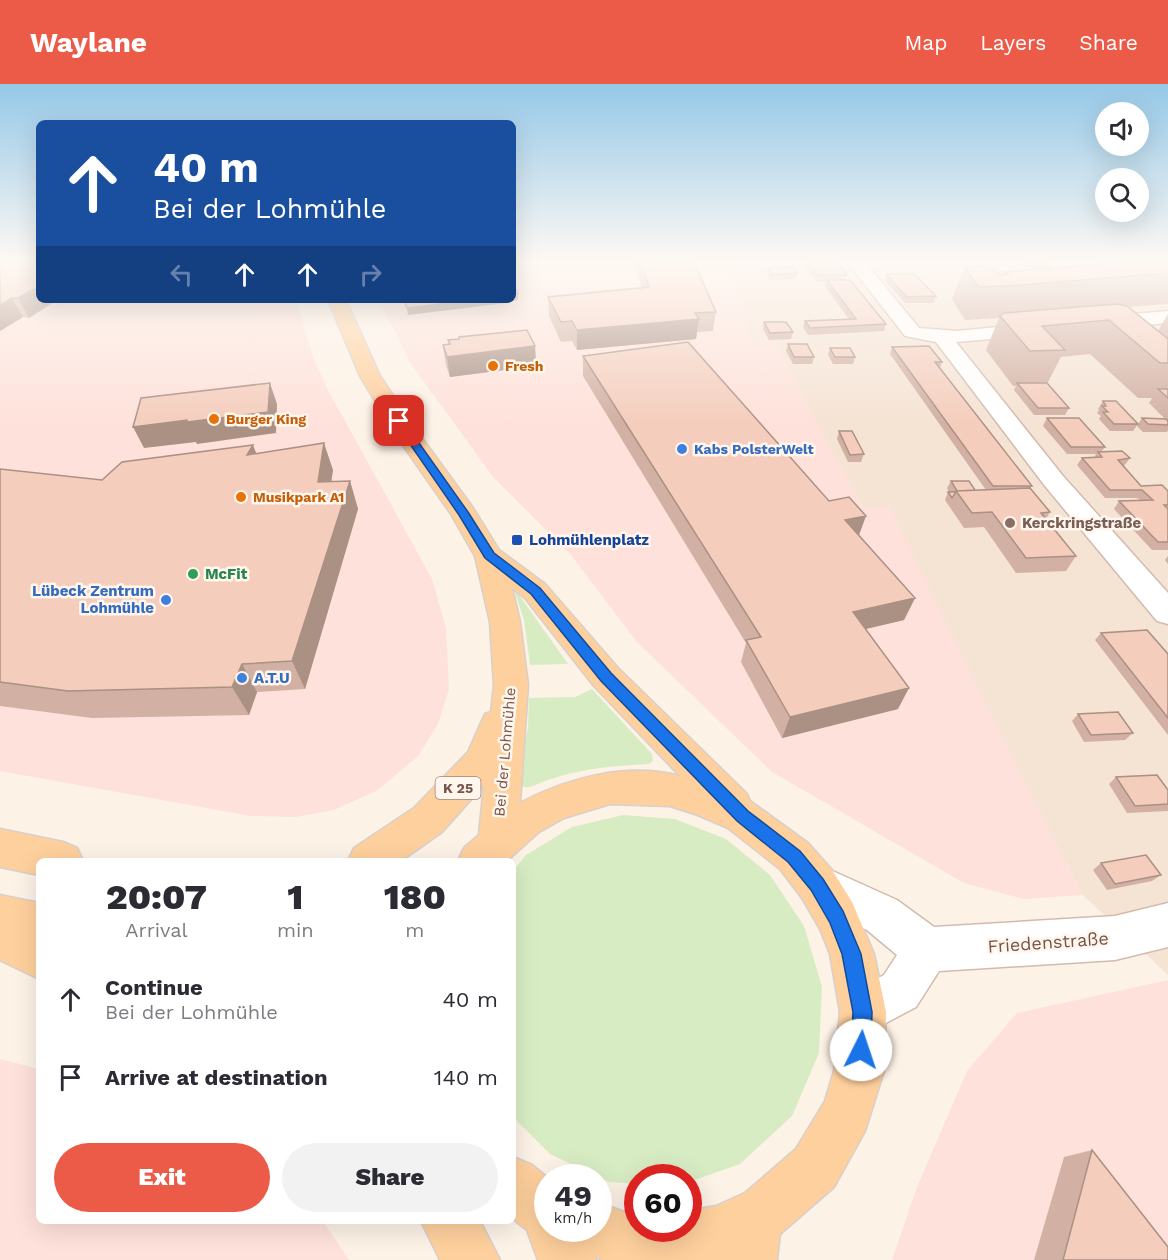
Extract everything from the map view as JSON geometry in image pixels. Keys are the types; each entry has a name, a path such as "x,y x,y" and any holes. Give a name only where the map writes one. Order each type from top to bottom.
{"main road":[{"name":"Bei der Lohmühle","path":"343,315 370,376 409,437 464,514 489,556 505,622 511,685 488,851"},
{"name":"Bei der Lohmühle","path":"489,556 535,591 606,677 742,816"},
{"name":"K 25","path":"372,858 428,820 483,761 511,685"},
{"path":"488,851 525,820 554,804 610,788 670,790 706,800 742,816 794,856 817,885 837,917 852,954 863,1012 859,1071 847,1113 815,1168 765,1213 751,1239 717,1234 671,1242 624,1240 612,1235"},
{"path":"0,848 48,858"},
{"path":"0,916 36,923"},
{"path":"0,936 36,955"},
{"path":"516,1186 534,1201"},
{"path":"451,1224 471,1260"},
{"path":"560,1242 567,1260"}],"street":[{"path":"898,315 912,332 925,336 942,337 1057,327"},
{"path":"1080,325 1168,317"},
{"path":"1115,322 1132,337"},
{"path":"942,337 1054,481 1168,613"},
{"path":"817,885 882,915 927,950 900,991 863,1012"},
{"name":"Friedenstraße","path":"927,950 1114,938 1168,925"}],"shaded area":[{"path":"0,315 301,315 314,359 328,390 432,579 446,628 449,689 438,724 418,756 378,790 334,810 296,817 251,816 0,771"},
{"path":"386,315 744,315 752,342 773,339 864,510 889,505 1021,775 1083,895 1024,899 964,883 772,772 637,642 571,555 494,478 411,364"},
{"path":"744,315 1168,315 1168,975 1083,895 1021,775 864,510 773,340 752,342"},
{"path":"1168,980 1168,1260 892,1260 917,1187 967,1071 1017,1013"},
{"path":"0,1059 36,1068 36,1224 325,1224 349,1260 0,1260"}],"green space":[{"path":"517,592 568,664 530,665 524,620 515,593"},
{"path":"592,689 652,754 653,761 649,764 586,770 548,780 532,787 524,787 515,782 528,728 529,698 575,697"},
{"path":"623,815 675,819 726,839 770,875 804,926 822,987 819,1053 792,1116 740,1164 702,1177 702,1164 624,1164 624,1183 612,1182 612,1164 571,1164 550,1154 516,1120 516,867 526,855 572,827"}],"building":[{"path":"557,315 696,315 699,319 577,330 572,321 561,322"},
{"path":"853,315 879,315 886,324 810,328 805,321 856,319"},
{"path":"1138,315 1168,339 1168,363 1160,363 1109,320 1042,326 1065,350 1030,351 1000,316"},
{"path":"764,322 786,322 793,332 770,333"},
{"path":"527,330 535,346 447,357 443,345 450,344 448,340 459,339 459,337"},
{"path":"688,342 829,501 849,497 866,516 845,520 915,598 853,612 909,688 790,717 746,640 761,637 583,356"},
{"path":"788,344 807,344 814,357 794,357"},
{"path":"929,346 942,362 935,362 1032,486 993,486 892,347"},
{"path":"830,348 850,348 855,357 835,357"},
{"path":"270,383 268,412 133,427 141,398"},
{"path":"1017,383 1047,383 1069,408 1038,408"},
{"path":"1158,389 1168,389 1168,398"},
{"path":"1103,401 1116,401 1138,424 1114,424 1103,412 1108,412 1102,406 1106,406"},
{"path":"1047,418 1079,418 1105,447 1071,447"},
{"path":"1142,418 1166,419 1168,425 1148,424"},
{"path":"839,431 852,431 864,454 850,455"},
{"name":"Lübeck Zentrum Lohmühle","path":"324,443 318,482 350,481 292,661 242,664 232,687 68,691 0,682 0,469 102,480 122,462 253,445 247,455"},
{"path":"1122,451 1130,458 1118,460 1141,486 1162,485 1168,491 1168,505 1164,505 1168,509 1168,542 1158,542 1119,501 1153,500 1142,490 1110,490 1082,458 1102,457 1098,452"},
{"path":"951,481 969,481 975,490 957,491"},
{"path":"1030,488 1050,512 1041,513 1076,556 1026,558 992,512 972,513 956,491"},
{"path":"948,492 956,492 952,498"},
{"path":"1147,630 1168,654 1168,718 1101,633"},
{"path":"1118,712 1133,733 1091,735 1078,714"},
{"path":"1157,775 1168,790 1168,804 1135,806 1116,777"},
{"path":"1146,855 1161,875 1115,884 1101,863"},
{"path":"1092,1150 1168,1247 1168,1260 1063,1260"}],"place":[{"name":"Fresh","path":"493,366"},
{"name":"Burger King","path":"214,419"},
{"name":"Kabs PolsterWelt","path":"682,449"},
{"name":"Musikpark A1","path":"241,497"},
{"name":"Kerckringstraße","path":"1010,523"},
{"name":"Lohmühlenplatz","path":"517,540"},
{"name":"McFit","path":"193,574"},
{"name":"Lübeck Zentrum Lohmühle","path":"166,600"},
{"name":"A.T.U","path":"242,678"}],"route":[{"path":"399,421 464,514 489,556 535,591 606,677 742,816 794,856 817,885 837,917 852,954 863,1012 861,1050"}]}
